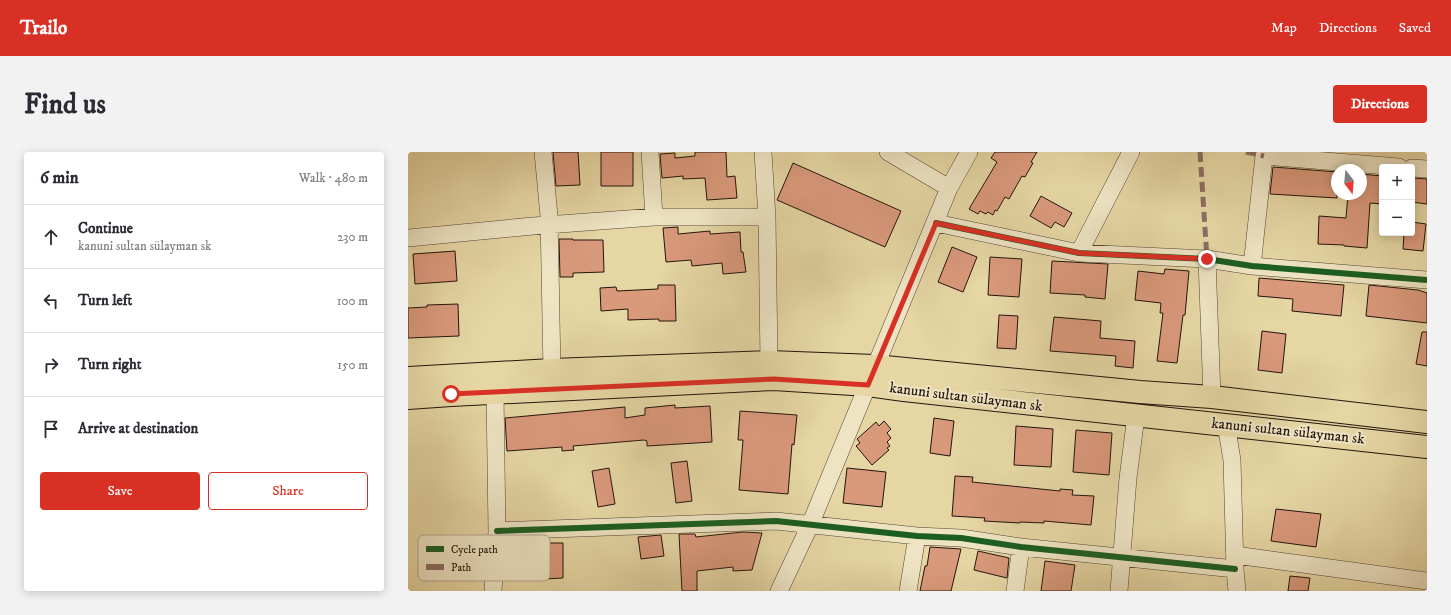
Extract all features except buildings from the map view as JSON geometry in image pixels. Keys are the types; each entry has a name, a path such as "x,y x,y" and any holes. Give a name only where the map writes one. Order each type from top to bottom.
{"main road":[{"path":"408,378 552,370 769,362 871,376 1212,397 1427,422"},
{"name":"kanuni sultan sülayman sk","path":"408,398 495,392 871,376 904,390 1427,447"}],"street":[{"path":"543,152 549,216 552,370"},
{"path":"650,152 654,217"},
{"path":"763,152 769,362"},
{"path":"888,152 949,188"},
{"path":"779,591 810,525 936,223 949,188 969,152"},
{"path":"1079,253 1131,152"},
{"path":"1252,266 1264,156 1379,165"},
{"path":"1415,168 1427,169"},
{"path":"408,238 654,217 766,217"},
{"path":"936,223 1079,253 1207,259 1252,266 1427,280"},
{"path":"1207,259 1212,397"},
{"path":"495,392 497,535"},
{"path":"1119,591 1128,478 1136,416"},
{"path":"1226,424 1232,460 1237,591"},
{"path":"497,531 776,520 918,536 961,538 1021,547 1121,557 1235,562 1427,581"},
{"path":"908,591 918,536"},
{"path":"1015,591 1021,547"},
{"path":"493,591 494,581"}],"marked path":[{"path":"1200,152 1207,259"},
{"path":"1246,152 1264,156"}],"cycle path":[{"path":"936,223 1079,253 1207,259 1252,266 1427,280"},
{"path":"497,531 776,521 917,536 961,538 1021,547 1235,569"}],"route":[{"path":"451,394 774,379 868,385 936,223 1079,253 1207,259"}]}
